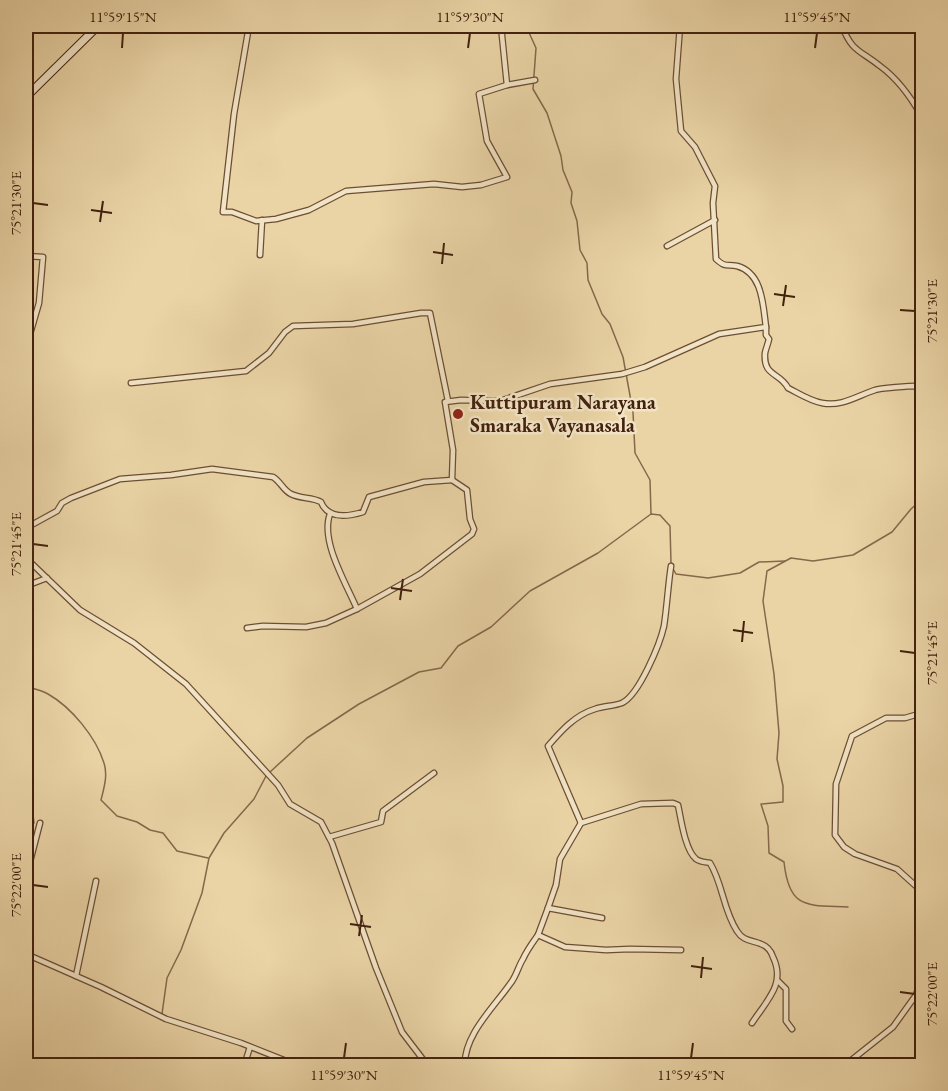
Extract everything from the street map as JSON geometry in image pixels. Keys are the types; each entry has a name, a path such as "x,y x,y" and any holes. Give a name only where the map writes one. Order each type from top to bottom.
{"main road":[{"path":"26,97 98,26"}],"street":[{"path":"249,26 234,114 223,212 232,212 256,221 276,219 309,210 346,191 434,184 462,188 507,177 487,141 479,94 507,85 535,80"},
{"path":"501,26 507,85"},
{"path":"680,26 676,79 681,131 695,147 715,186 713,203 716,259 723,266 739,266 752,276 761,291 766,335 769,339 765,350 768,371 785,382 788,388 825,404 850,401 877,389 922,384"},
{"path":"842,26 853,48 882,66 909,95 922,117"},
{"path":"260,255 262,220"},
{"path":"667,246 715,220"},
{"path":"26,256 43,257 39,303 30,334"},
{"path":"131,383 246,371 269,353 285,332 293,326 353,324 430,313 448,401 445,402 453,450 452,480"},
{"path":"448,401 500,401 550,384 622,374 645,367 719,334 766,327"},
{"path":"917,386 922,398"},
{"path":"26,528 57,511 62,503 85,491 120,478 205,470 273,477 293,495 321,502 324,510 330,514 363,512 369,497 424,482 452,480 467,489 470,519 474,530 472,534 420,574 357,609 326,623 306,627 247,628"},
{"path":"330,514 326,523 333,557 357,609"},
{"path":"26,558 80,610 134,643 186,684 266,771 290,804 321,822 329,837 376,968 402,1032 428,1065"},
{"path":"581,823 548,746 566,726 584,714 630,698 644,676 663,628 671,566"},
{"path":"26,586 47,578"},
{"path":"922,713 905,718 886,718 852,735 836,784 835,835 844,847 862,858 897,869 917,887 922,887"},
{"path":"329,837 381,822 383,811 434,773"},
{"path":"465,1065 464,1054 478,1027 493,1003 512,983 538,934 556,885 560,859 581,823 641,804 673,803 678,805 685,836 694,857 699,861 710,863 717,874 724,905 740,936 762,944 771,952 778,969 778,981 753,1023"},
{"path":"26,877 39,823"},
{"path":"76,976 96,881"},
{"path":"548,908 602,918"},
{"path":"538,934 565,947 606,950 681,950"},
{"path":"26,954 166,1019 299,1065"},
{"path":"844,1065 893,1027 916,995 922,978"},
{"path":"778,981 786,989 786,1021 792,1029"},
{"path":"244,1065 250,1047"}],"green space":[{"path":"26,757 34,823 26,825"}],"waterway":[{"path":"526,26 536,48 533,89 547,113 561,156 563,170 572,192 571,203 577,221 580,250 587,263 588,280 602,314 610,324 623,357 633,412 635,453 650,480 651,514"},
{"path":"848,907 811,905 802,902 790,889 784,862 769,853 768,826 761,804 783,802 783,786 777,759 779,733 774,674 763,601 767,571 791,558 813,561 853,555 892,532 922,499"},
{"path":"270,772 307,738 359,704 419,672 441,668 458,646 491,627 530,591 598,553 651,514 660,515 670,526 671,563"},
{"path":"672,567 676,574 708,578 740,573 759,562 785,561"},
{"path":"26,686 57,700 89,733 100,753 106,772 101,800 117,816 163,833 177,851 208,858"},
{"path":"162,1014 167,978 181,950 202,893 209,858 224,833 254,799 266,776"}],"place":[{"name":"Kuttipuram Narayana Smaraka Vayanasala","path":"458,414"}]}
